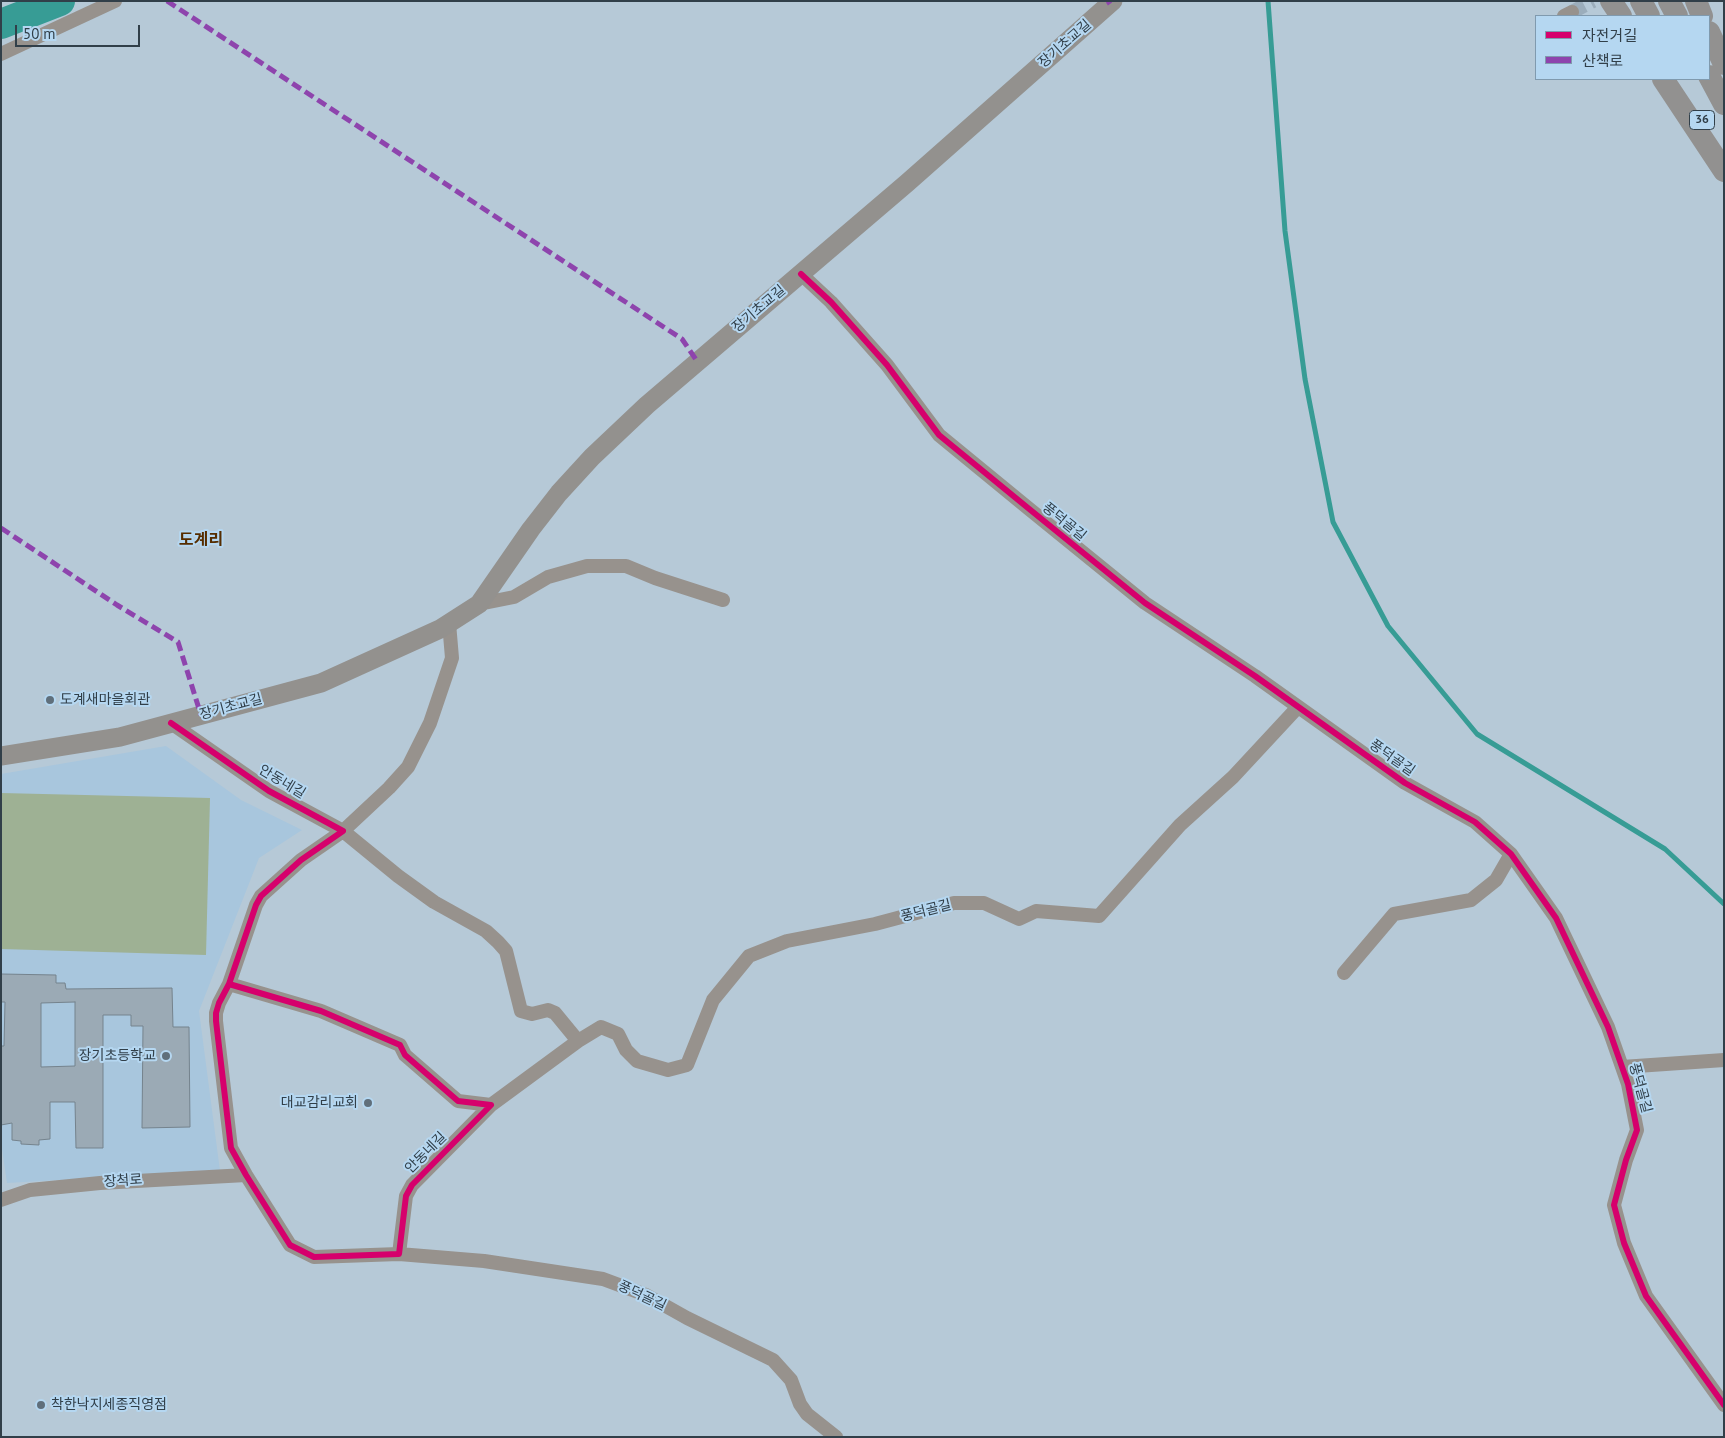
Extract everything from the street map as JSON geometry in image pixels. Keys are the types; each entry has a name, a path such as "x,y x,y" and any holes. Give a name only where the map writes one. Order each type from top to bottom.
{"highway":[{"path":"1611,1 1620,15"},
{"path":"1641,1 1648,15"},
{"path":"1669,1 1676,15"},
{"path":"1696,1 1702,15"},
{"path":"1710,34 1724,64"},
{"name":"36","path":"1710,78 1724,104"},
{"path":"1664,80 1724,171"},
{"name":"36","path":"1682,80 1724,161"}],"main road":[{"name":"장기초교길","path":"1,756 120,737 321,683 440,629 479,604 531,529 559,493 592,457 661,393 801,274 1114,1"}],"street":[{"path":"1,54 115,1"},
{"name":"풍덕골길","path":"801,274 831,302 887,365 939,435 1145,603 1255,676 1405,783 1475,822 1512,854 1556,918 1608,1027 1628,1084 1637,1130 1626,1160 1614,1205 1624,1243 1646,1296 1724,1405"},
{"name":"장기초교길","path":"479,604 514,597 548,577 588,566 626,566 655,578 723,600"},
{"path":"399,1254 314,1257 290,1245 231,1148 216,1013 229,984 256,905 261,896 301,860 343,831 408,768 430,723 452,658 449,623"},
{"name":"풍덕골길","path":"578,1041 601,1027 618,1034 626,1050 636,1061 668,1070 687,1065 713,1000 750,956 787,941 875,924 954,903 984,902 1019,920 1036,911 1100,916 1180,825 1233,777 1298,707"},
{"name":"안동네길","path":"171,723 269,792 343,831 426,897 486,931 506,951 521,1011 532,1014 548,1010 555,1013 578,1041 491,1105 412,1185 406,1196 399,1254"},
{"path":"1344,973 1394,914 1471,900 1496,880 1512,854"},
{"path":"229,984 321,1011 400,1045 405,1055 458,1101 491,1105"},
{"name":"풍덕골길","path":"1622,1067 1724,1060"},
{"name":"장척로","path":"1,1200 30,1190 100,1182 246,1175"},
{"name":"풍덕골길","path":"399,1254 484,1261 603,1279 646,1295 687,1318 773,1360 791,1380 800,1404 807,1414 836,1437"}],"shaded area":[{"path":"166,746 241,800 302,830 259,858 199,1011 220,1171 7,1183 1,1142 1,774"}],"green space":[{"path":"1,793 210,798 206,955 1,949"}],"building":[{"name":"장기초등학교","path":"1,974 56,975 56,983 65,983 66,989 172,988 173,1027 189,1027 190,1127 142,1128 143,1026 131,1026 131,1015 103,1015 103,1148 76,1148 75,1102 50,1102 50,1139 39,1140 39,1145 21,1144 21,1141 12,1140 12,1123 1,1125 1,1046 4,1046 5,1002 1,1002","holes":["75,1002 75,1066 41,1067 41,1003"]}],"waterway":[{"path":"1,24 60,1"},
{"path":"1268,1 1285,231 1305,379 1333,522 1388,626 1477,734 1665,849 1724,904"}],"tunnel":[{"path":"1572,12 1593,1"}],"marked path":[{"path":"167,1 682,339 697,361"},
{"path":"1,528 117,605 178,642 201,715"}],"cycle path":[{"path":"801,274 831,302 887,365 939,435 1028,508 1145,603 1255,676 1405,783 1475,822 1511,854 1556,918 1608,1027 1628,1084 1637,1130 1626,1160 1614,1205 1624,1243 1646,1296 1724,1405"},
{"path":"171,723 269,791 343,831 301,860 261,896 256,905 229,984 219,1003 216,1021 231,1148 290,1245 314,1257 399,1254 406,1196 412,1185 491,1105 458,1101 405,1055 400,1045 321,1011 229,984"}],"place":[{"name":"도계새마을회관","path":"50,700"},
{"name":"장기초등학교","path":"166,1056"},
{"name":"대교감리교회","path":"368,1103"},
{"name":"착한낙지세종직영점","path":"41,1405"}],"district":[{"name":"도계리","path":"201,540"}]}
